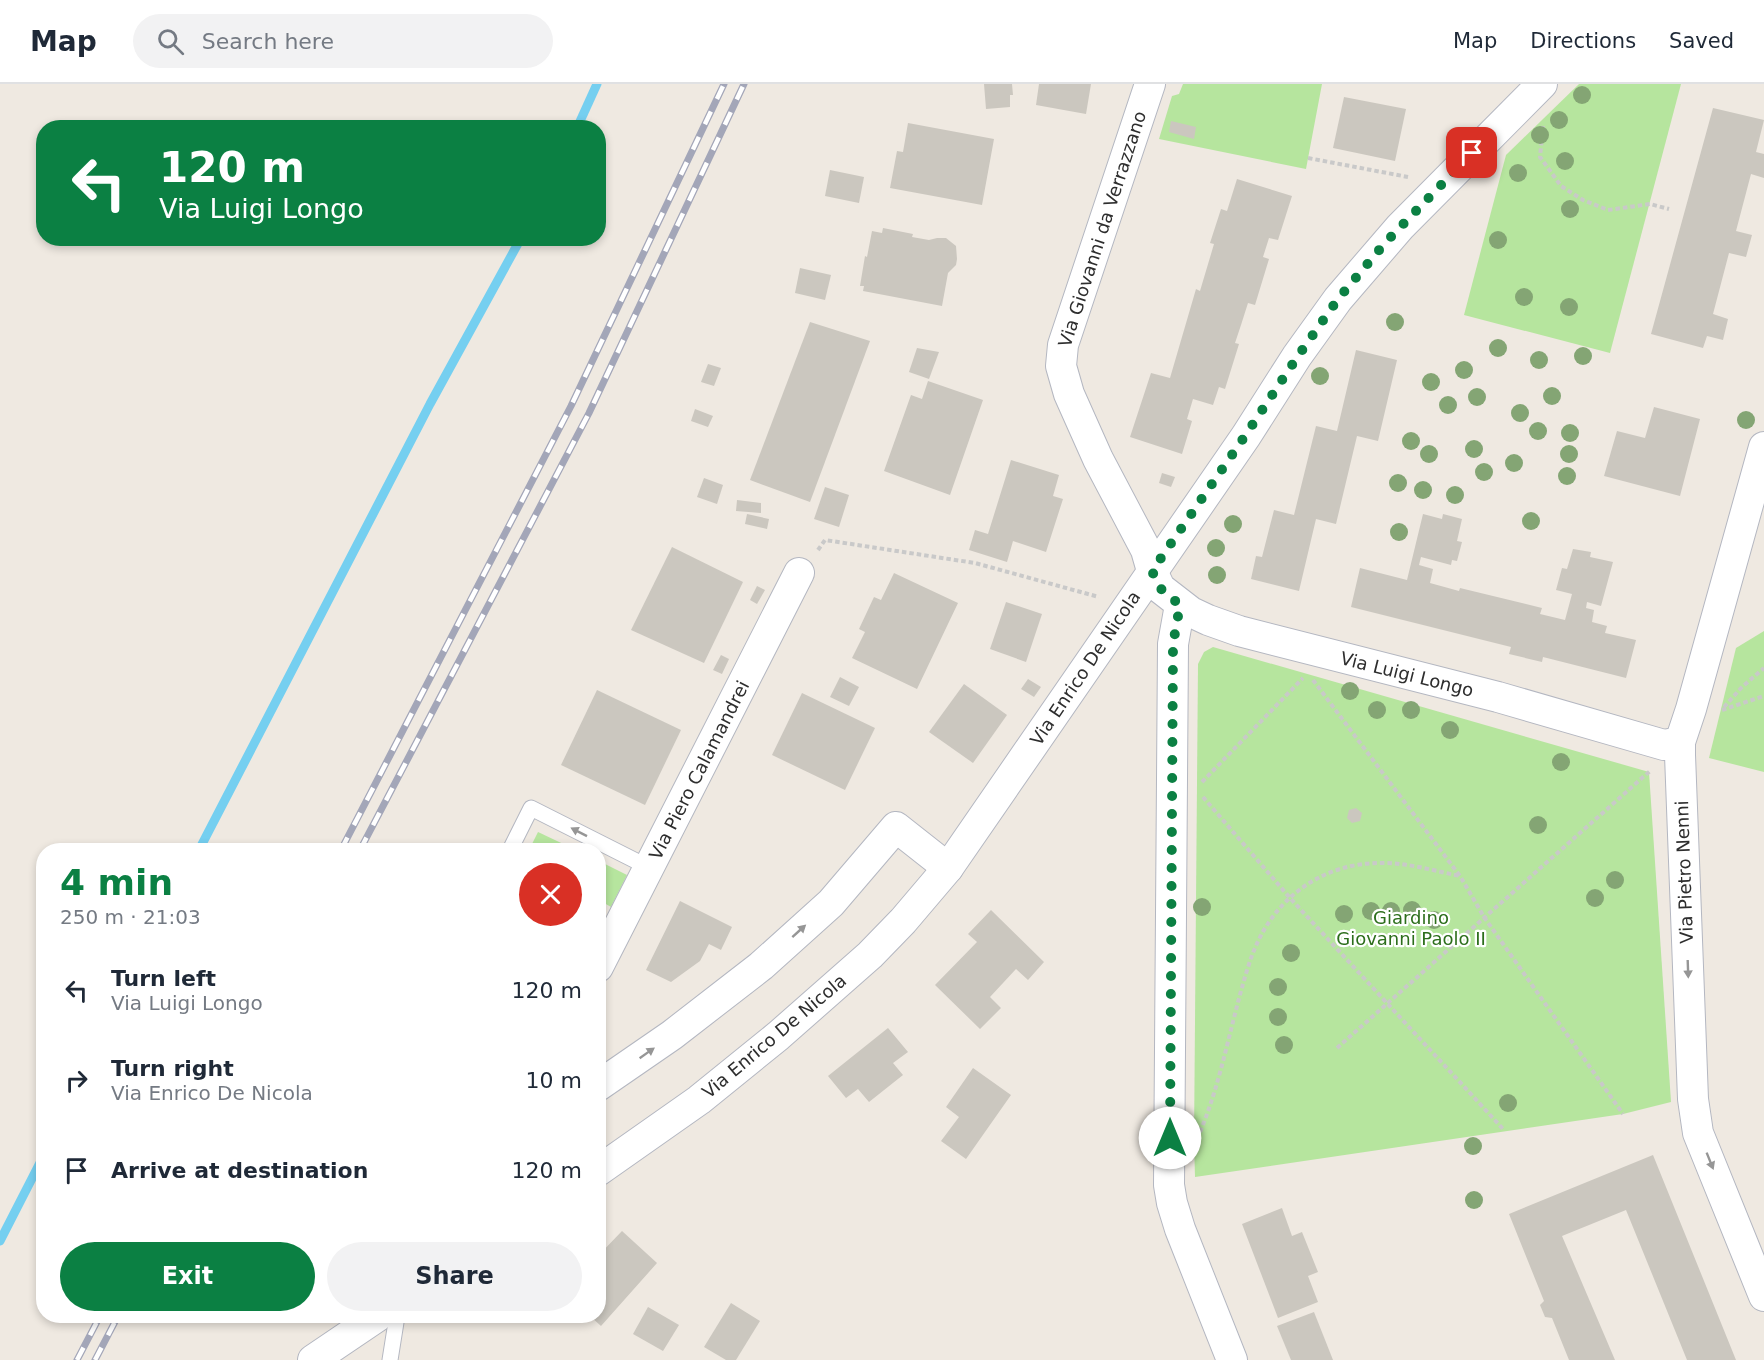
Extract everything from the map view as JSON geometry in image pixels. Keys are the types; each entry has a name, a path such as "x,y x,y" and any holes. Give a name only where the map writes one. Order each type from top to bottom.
{"street":[{"name":"Via Giovanni da Verrazzano","path":"1150,84 1063,345 1060,366 1069,394 1098,459 1146,550 1152,571"},
{"name":"Via Enrico De Nicola","path":"606,1157 699,1100 778,1036 870,955 903,921 948,868 1338,299 1385,243 1542,84"},
{"name":"Via Pietro Nenni","path":"1764,447 1706,710 1680,742 1693,1099 1698,1133 1764,1296"},
{"name":"Via Luigi Longo","path":"1152,571 1160,588 1180,605 1208,620 1239,631 1498,697 1664,745 1680,742"},
{"name":"Via Piero Calamandrei","path":"606,952 799,573"},
{"path":"1180,605 1173,644 1169,1185 1180,1229 1232,1360"},
{"path":"606,1080 672,1035 761,966 831,903 896,827 948,868"},
{"path":"314,1360 368,1323"}],"lane":[{"path":"514,843 531,808 600,843"},
{"path":"606,846 650,868"},
{"path":"390,1360 396,1323"}],"path":[{"path":"1543,119 1540,157 1561,186 1583,200 1608,210 1650,204 1669,209"},
{"path":"1308,158 1442,184"},
{"path":"799,573 825,540 975,563 1129,605"},
{"path":"1706,710 1742,687 1764,668"},
{"path":"1504,1131 1290,898 1196,789 1308,673 1460,876 1484,917 1623,1114"},
{"path":"1706,710 1764,696"},
{"path":"1337,1048 1658,764"},
{"path":"1198,1136 1220,1072 1250,959 1264,930 1290,898 1313,880 1353,865 1400,864 1460,876"}],"green space":[{"path":"1183,84 1322,84 1306,169 1159,139 1172,96 1179,94"},
{"path":"1579,84 1681,84 1610,353 1464,315 1506,155"},
{"path":"1764,631 1764,772 1709,758 1736,648"},
{"name":"Giardino Giovanni Paolo II","path":"1213,647 1649,772 1671,1102 1623,1114 1195,1177 1198,664 1204,652"},
{"path":"538,832 561,843 532,843"},
{"path":"606,864 627,875 611,907 606,904"}],"building":[{"path":"984,84 1012,84 1013,95 1010,95 1010,107 986,109"},
{"path":"1039,84 1091,84 1086,114 1036,105"},
{"path":"1344,97 1406,109 1395,161 1333,148"},
{"path":"1713,108 1764,120 1756,152 1764,154 1764,178 1751,174 1736,231 1752,235 1746,257 1729,253 1713,314 1728,319 1723,340 1707,336 1703,348 1651,334"},
{"path":"1171,121 1196,127 1194,139 1169,132"},
{"path":"908,123 994,139 982,205 890,188 897,151 903,152"},
{"path":"830,170 864,177 859,203 825,196"},
{"path":"1237,179 1292,196 1278,240 1269,238 1263,257 1269,259 1255,305 1248,303 1235,343 1239,344 1225,389 1219,387 1213,405 1193,399 1187,419 1192,421 1182,454 1130,437 1151,373 1170,378 1196,289 1200,291 1214,244 1210,243 1221,209 1227,211"},
{"path":"883,228 929,240 946,238 956,246 956,265 948,273 942,306 863,291 864,286 860,286 872,231 882,233"},
{"path":"800,268 831,275 825,300 795,293"},
{"path":"810,322 870,341 810,502 750,480"},
{"path":"917,348 939,352 929,379 909,372"},
{"path":"1356,350 1397,360 1378,441 1357,436 1336,524 1316,519 1299,591 1251,579 1256,556 1262,557 1274,510 1294,515 1316,426 1337,431"},
{"path":"708,364 721,368 714,386 701,382"},
{"path":"928,381 983,400 950,495 884,471 911,395 922,399"},
{"path":"1654,407 1700,419 1680,496 1604,476 1617,431 1645,438"},
{"path":"695,409 713,416 708,427 691,421"},
{"path":"1011,460 1059,475 1053,496 1063,499 1046,552 1013,541 1007,562 969,550 975,530 988,534"},
{"path":"1162,473 1175,477 1171,487 1159,483"},
{"path":"704,478 723,485 717,504 697,497"},
{"path":"825,487 849,495 839,527 814,519"},
{"path":"737,500 761,503 761,513 736,511"},
{"path":"747,514 769,519 767,529 745,524"},
{"path":"1423,514 1442,519 1443,514 1462,519 1457,541 1462,542 1457,561 1452,560 1451,565 1421,557 1419,565 1433,569 1430,583 1542,608 1540,614 1565,620 1572,594 1556,590 1562,568 1567,569 1573,549 1591,552 1590,557 1613,562 1601,606 1587,602 1586,608 1594,610 1592,622 1607,626 1605,633 1636,640 1626,678 1543,657 1542,662 1509,654 1511,647 1351,607 1360,568 1407,580"},
{"path":"672,547 743,582 704,663 631,630"},
{"path":"894,573 958,603 917,689 852,658 865,632 859,629 874,597 881,600"},
{"path":"757,586 765,590 757,604 750,600"},
{"path":"1006,602 1042,614 1026,662 990,649"},
{"path":"721,655 729,659 722,674 713,670"},
{"path":"840,677 859,687 849,706 830,697"},
{"path":"1028,679 1041,687 1034,697 1021,689"},
{"path":"964,684 1007,715 973,763 929,732"},
{"path":"597,690 681,730 645,805 561,765"},
{"path":"802,693 875,728 845,790 772,755"},
{"path":"1356,808 1362,813 1360,821 1352,823 1347,818 1349,810"},
{"path":"680,901 732,927 721,950 709,944 700,961 671,982 646,970"},
{"path":"991,910 1044,962 1028,980 1016,969 990,997 1001,1008 980,1029 935,985 977,942 968,934"},
{"path":"888,1028 908,1052 893,1063 903,1075 869,1102 858,1089 846,1098 828,1076"},
{"path":"973,1068 1011,1095 966,1159 941,1141 959,1117 946,1107"},
{"path":"1653,1155 1736,1360 1687,1360 1626,1210 1562,1236 1615,1360 1569,1360 1552,1318 1545,1317 1540,1305 1544,1301 1509,1214"},
{"path":"1282,1208 1292,1236 1302,1232 1318,1272 1308,1276 1318,1302 1278,1318 1242,1224"},
{"path":"622,1231 657,1263 606,1320 606,1248"},
{"path":"731,1303 760,1321 736,1360 726,1360 704,1347"},
{"path":"648,1307 679,1325 663,1351 633,1334"},
{"path":"1314,1312 1333,1360 1291,1360 1277,1326"}],"waterway":[{"path":"581,120 597,84"},
{"path":"203,843 430,404 517,246"},
{"path":"0,1241 36,1171"}],"railway":[{"path":"345,843 571,406 724,84"},
{"path":"364,843 589,413 744,84"},
{"path":"77,1360 96,1323"},
{"path":"95,1360 114,1323"}],"route":[{"path":"1170,1138 1173,644 1180,605 1160,588 1152,571 1338,299 1400,226 1472,153"}]}
